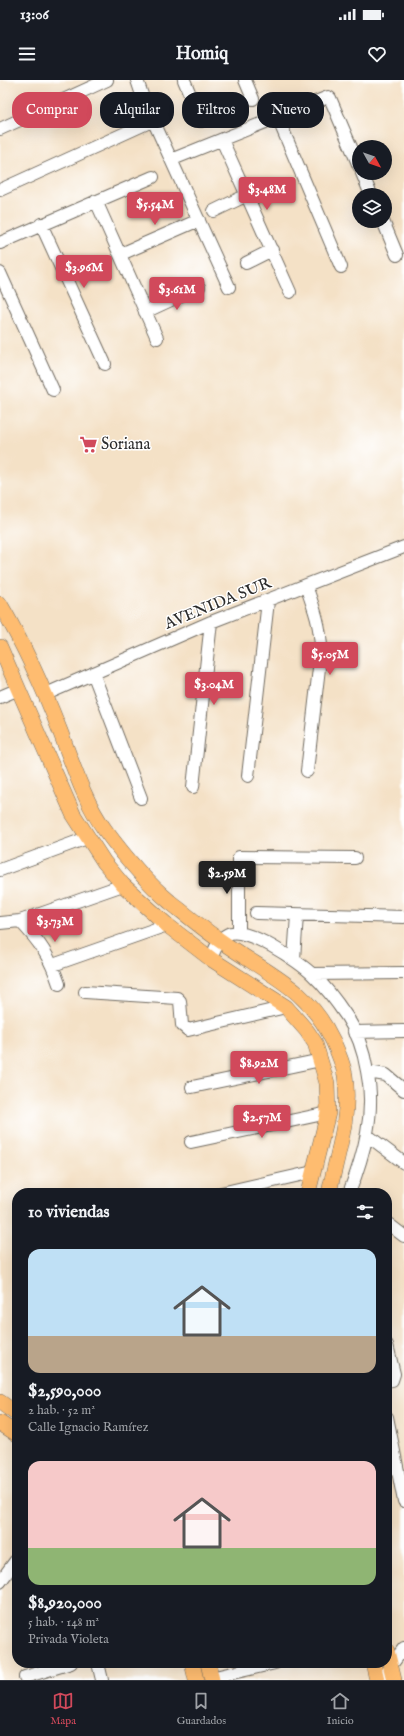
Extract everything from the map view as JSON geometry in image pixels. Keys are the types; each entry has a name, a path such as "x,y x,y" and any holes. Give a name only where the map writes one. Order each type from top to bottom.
{"main road":[{"path":"0,604 19,636 46,694 88,802 104,827 144,880 220,940 282,980 303,997 316,1010 333,1040 344,1074 346,1118 330,1188"},
{"path":"0,647 73,814 87,838 123,885 168,926 211,959 286,1007 308,1031 321,1060 327,1083 328,1113 309,1188"},
{"path":"0,1402 12,1410"},
{"path":"0,1423 12,1431"},
{"path":"193,1668 196,1680"},
{"path":"209,1668 211,1679"},
{"path":"374,1668 378,1680"}],"street":[{"path":"0,129 107,80"},
{"path":"137,80 142,92"},
{"path":"184,80 189,92"},
{"path":"245,80 253,99"},
{"path":"324,99 329,97 352,150"},
{"path":"173,159 257,124"},
{"path":"0,190 136,128"},
{"path":"158,128 229,287"},
{"path":"281,128 341,267"},
{"path":"222,140 290,292"},
{"path":"0,243 41,224 153,177"},
{"path":"214,211 247,195"},
{"path":"96,201 121,254 157,338"},
{"path":"121,254 199,220"},
{"path":"41,224 106,364"},
{"path":"385,228 397,255"},
{"path":"246,263 272,250"},
{"path":"0,273 53,390"},
{"path":"145,312 200,287"},
{"name":"AVENIDA SUR","path":"46,694 211,622 404,547"},
{"path":"306,586 321,634 321,651 307,771"},
{"path":"248,776 268,601"},
{"path":"193,787 211,622"},
{"path":"93,673 141,798"},
{"path":"0,697 19,689"},
{"path":"0,870 87,838"},
{"path":"239,932 239,856 356,858"},
{"path":"0,923 20,921 123,885"},
{"path":"256,913 404,917"},
{"path":"294,959 297,915"},
{"path":"20,921 42,945 53,965 59,984"},
{"path":"53,965 168,926"},
{"path":"211,959 220,940 229,933 239,932 294,959 312,974 333,997 348,1018 368,1072 370,1108 367,1135 362,1156 351,1188"},
{"path":"312,974 404,973"},
{"path":"85,992 177,998 180,1001 182,1026 188,1030 286,1007"},
{"path":"354,1032 404,1031"},
{"path":"192,1087 321,1060"},
{"path":"368,1072 386,1075 404,1090"},
{"path":"191,1142 328,1113"},
{"path":"367,1135 404,1163"},
{"path":"243,1188 313,1172"},
{"path":"392,1227 404,1236"},
{"path":"392,1366 394,1374 392,1380"},
{"path":"392,1442 404,1501"},
{"path":"0,1582 12,1566"},
{"path":"378,1680 392,1673 404,1648"},
{"path":"25,1677 55,1668"},
{"path":"99,1668 102,1680"},
{"path":"211,1679 255,1668"}],"place":[{"name":"Soriana","path":"88,445"}]}
